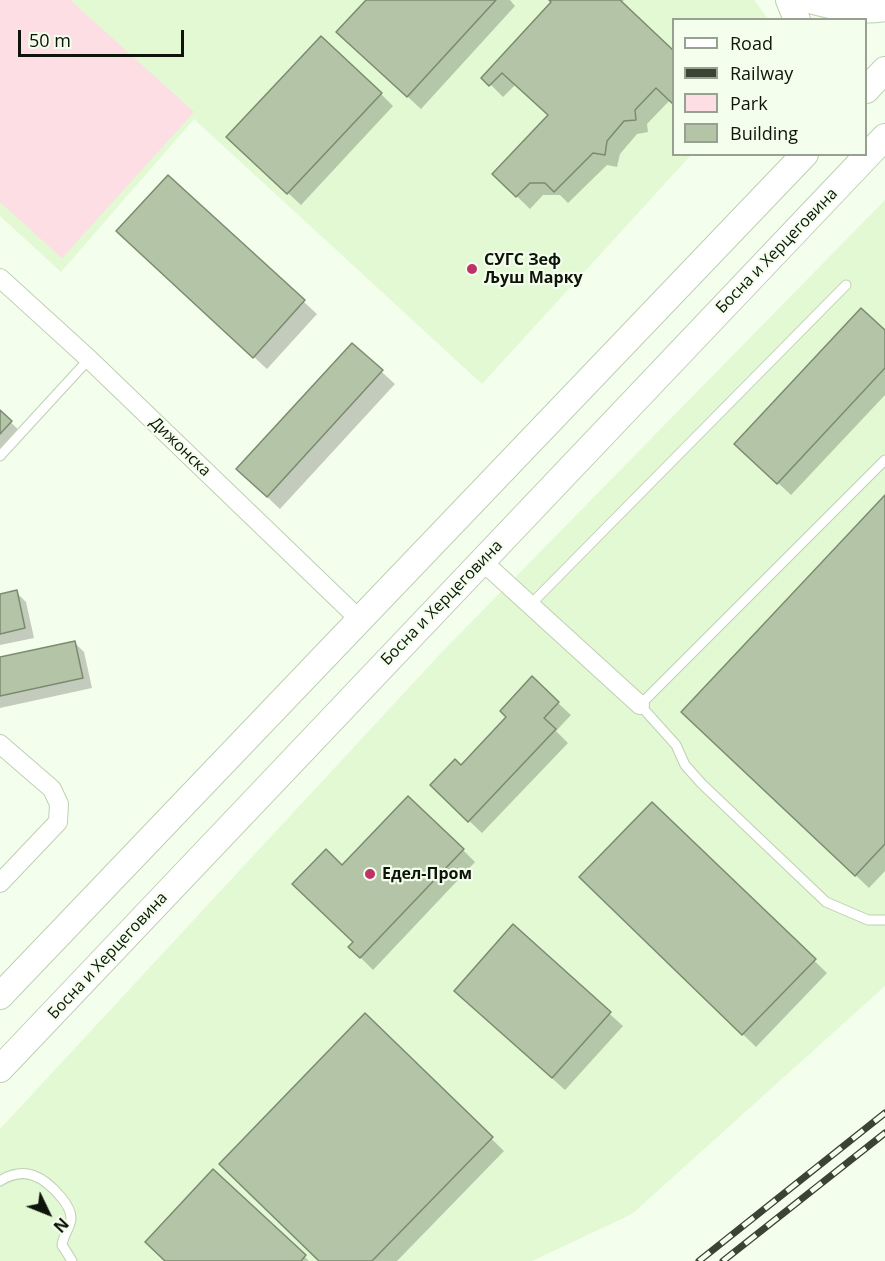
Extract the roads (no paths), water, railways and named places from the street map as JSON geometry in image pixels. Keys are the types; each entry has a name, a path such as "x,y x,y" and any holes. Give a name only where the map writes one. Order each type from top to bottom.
{"street":[{"path":"789,0 796,18"},
{"path":"793,0 813,18"},
{"path":"810,0 832,6 870,10 885,8"},
{"name":"Босна и Херцеговина","path":"867,156 885,137"},
{"name":"Босна и Херцеговина","path":"0,1069 867,156"},
{"path":"0,996 797,160"},
{"name":"Дижонска","path":"0,278 89,359 358,619"},
{"path":"482,561 640,705"},
{"path":"0,744 52,789 59,804 58,822 0,883"}],"lane":[{"path":"530,605 846,285"},
{"path":"0,456 89,359"},
{"path":"885,460 640,705 676,745 686,765 702,784 826,902 868,920 885,920"},
{"path":"0,1180 19,1172 34,1174 51,1186 66,1204 70,1215 71,1221 62,1245 72,1261"}],"railway":[{"path":"699,1261 885,1113"},
{"path":"723,1261 885,1133"}],"place":[{"name":"СУГС Зеф Љуш Марку","path":"472,269"},
{"name":"Едел-Пром","path":"370,874"}]}
